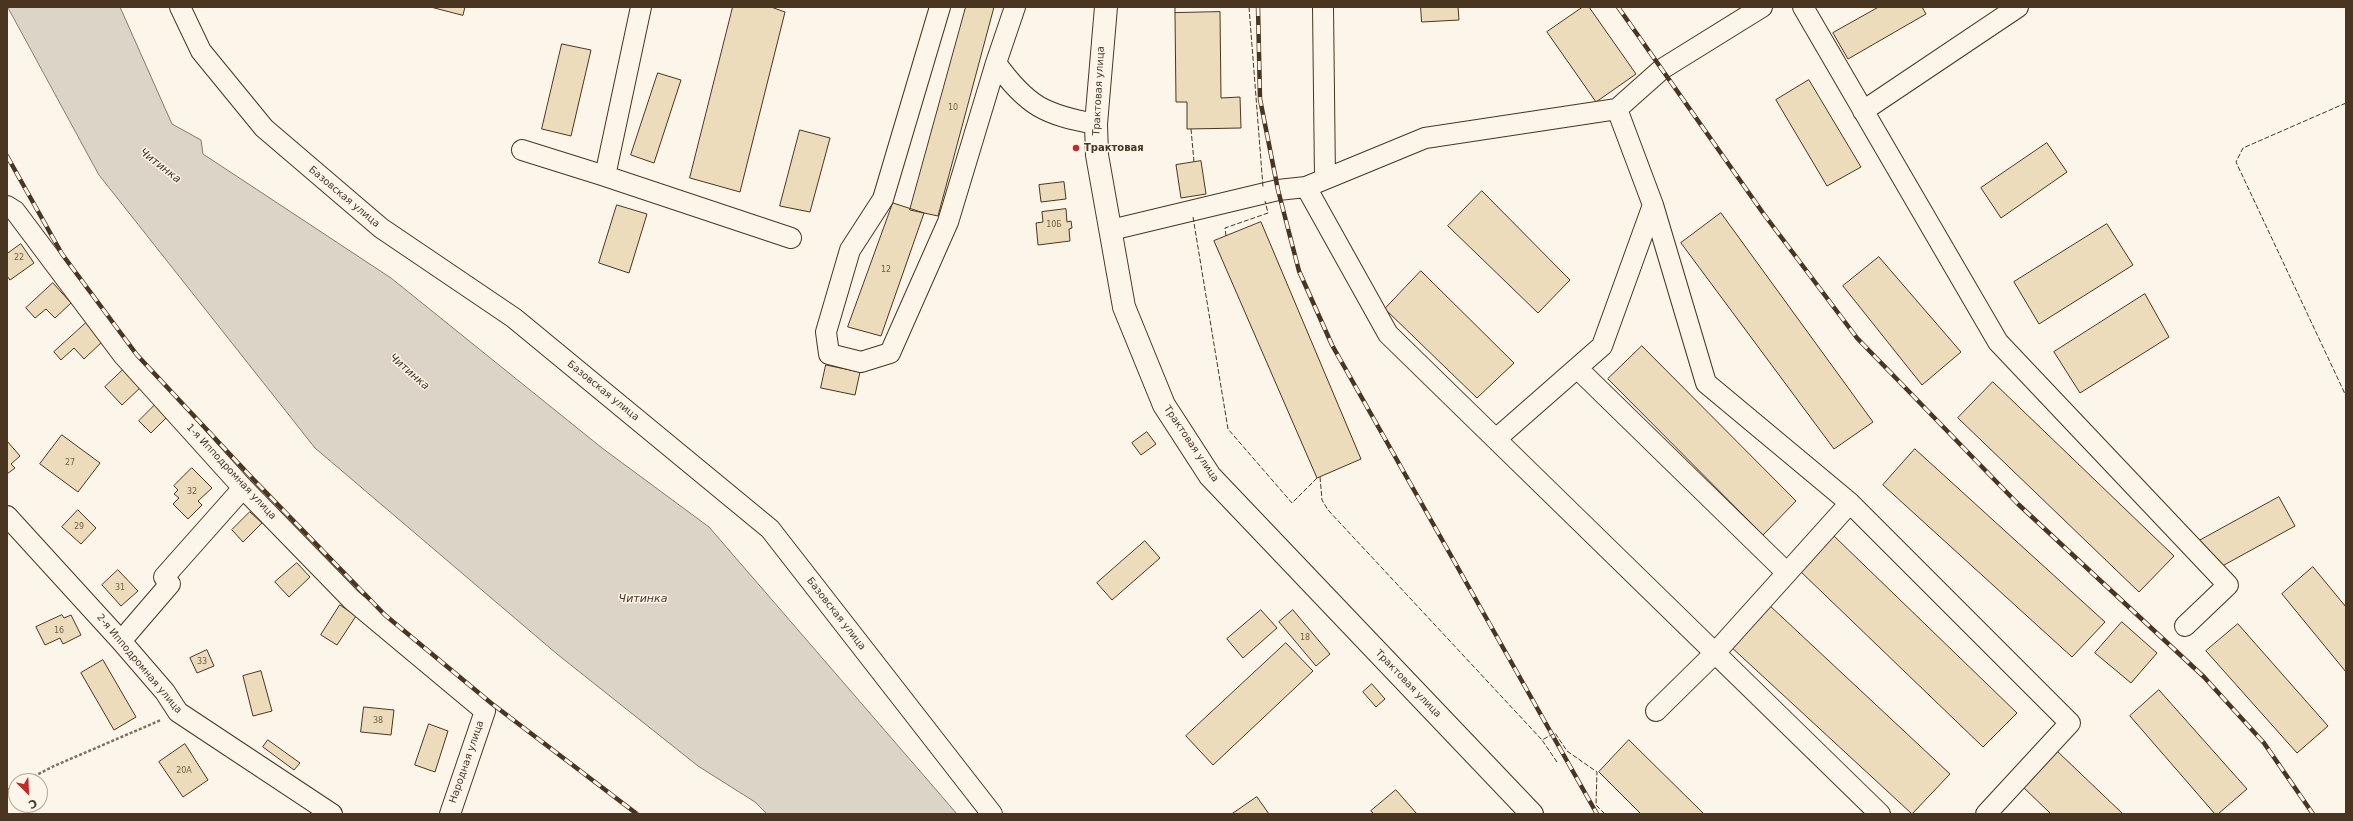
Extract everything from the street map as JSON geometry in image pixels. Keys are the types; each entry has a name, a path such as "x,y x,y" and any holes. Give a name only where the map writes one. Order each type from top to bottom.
{"main road":[{"name":"Трактовая улица","path":"1106,7 1096,124 1097,155 1124,307 1164,405 1210,476 1532,814"}],"street":[{"name":"Базовская улица","path":"180,7 200,51 264,128 381,228 514,318 770,529 992,814"},
{"path":"605,176 641,7"},
{"path":"940,7 883,199 850,250 826,332 829,354 861,362 890,353 948,222 996,63 1015,7"},
{"path":"1323,7 1325,179"},
{"path":"1111,230 1271,192 1306,187 1425,138 1618,109 1662,69 1762,7"},
{"path":"1803,7 1998,342 2228,585 2185,626"},
{"path":"1863,111 2018,7"},
{"path":"996,63 1014,87 1039,108 1074,120 1096,124"},
{"path":"1618,109 1654,205 1706,383 1850,502 2070,723 1986,814"},
{"path":"522,150 791,238"},
{"path":"1306,187 1388,334 1880,814"},
{"path":"1496,439 1602,346 1654,205"},
{"name":"1-я Ипподромная улица","path":"7,206 15,211 124,355 243,488 352,600 485,711"},
{"path":"1577,368 1787,573"},
{"path":"121,641 170,584 164,577 243,488"},
{"path":"1656,711 1715,653 1850,502"},
{"name":"2-я Ипподромная улица","path":"7,516 121,641 165,692 178,712 332,814"},
{"name":"Народная улица","path":"450,814 485,711"}],"path":[{"path":"40,773 178,712"}],"water":[{"name":"Читинка","path":"8,7 120,7 172,124 201,140 203,154 391,278 602,448 709,527 957,814 767,814 755,802 698,766 557,654 315,448 99,175"}],"building":[{"path":"431,7 465,7 463,15"},
{"path":"733,7 771,7 785,12 740,192 690,178"},
{"path":"966,7 994,7 938,216 910,210"},
{"path":"1421,7 1458,7 1459,20 1422,22"},
{"path":"1583,7 1589,7 1636,74 1596,102 1547,32"},
{"path":"1879,7 1922,7 1926,14 1848,59 1833,33"},
{"path":"1220,12 1221,98 1240,97 1241,128 1187,129 1187,102 1176,102 1175,13"},
{"path":"562,44 591,50 571,136 542,129"},
{"path":"658,73 681,80 654,163 631,155"},
{"path":"1809,80 1861,167 1827,186 1776,100"},
{"path":"800,130 830,138 810,212 780,206"},
{"path":"2047,143 2067,172 2001,218 1981,188"},
{"path":"1201,161 1206,194 1181,198 1176,165"},
{"path":"1064,182 1066,199 1041,202 1039,185"},
{"path":"1482,191 1570,280 1538,313 1448,226"},
{"path":"893,203 924,213 881,336 848,327"},
{"path":"617,205 647,214 629,273 599,263"},
{"path":"1066,209 1067,222 1071,221 1072,228 1069,229 1070,241 1038,245 1036,223 1043,222 1042,212"},
{"path":"1721,213 1873,422 1834,449 1681,243"},
{"path":"1261,222 1361,459 1317,478 1214,241"},
{"path":"2107,224 2133,265 2039,324 2014,282"},
{"path":"21,244 34,263 10,280 7,276 7,254"},
{"path":"1879,257 1961,352 1922,385 1843,286"},
{"path":"1421,271 1514,363 1477,398 1385,309"},
{"path":"53,283 71,303 55,318 46,309 35,318 26,308"},
{"path":"2145,294 2169,337 2080,393 2054,352"},
{"path":"86,323 103,341 84,359 74,348 61,360 54,352"},
{"path":"1642,346 1796,501 1763,535 1608,379"},
{"path":"826,365 860,372 855,395 821,388"},
{"path":"125,368 142,386 122,405 105,387"},
{"path":"1993,382 2174,556 2139,592 1958,418"},
{"path":"157,403 169,415 151,433 139,421"},
{"path":"1147,432 1156,444 1141,455 1132,443"},
{"path":"62,435 100,463 78,492 40,464"},
{"path":"7,441 20,456 11,464 15,468 7,474"},
{"path":"1915,449 2105,622 2072,657 1883,485"},
{"path":"192,468 212,488 198,501 202,505 188,519 173,504 179,498 174,494 178,490 174,486"},
{"path":"2279,497 2295,526 2215,570 2199,541"},
{"path":"78,510 96,528 81,544 62,527"},
{"path":"250,512 262,523 243,542 232,530"},
{"path":"1834,536 2017,713 1983,747 1799,570"},
{"path":"1145,541 1160,558 1112,600 1097,583"},
{"path":"297,563 310,577 289,597 275,582"},
{"path":"2313,567 2346,607 2346,672 2282,594"},
{"path":"118,570 138,591 121,606 102,585"},
{"path":"1768,604 1950,774 1912,814 1729,645"},
{"path":"340,605 356,616 337,645 321,635"},
{"path":"1261,610 1277,628 1243,658 1227,639"},
{"path":"1293,610 1330,654 1316,666 1279,622"},
{"path":"62,615 64,618 71,615 81,635 63,644 60,638 45,645 36,627"},
{"path":"2122,622 2157,653 2131,683 2095,653"},
{"path":"2238,624 2328,726 2297,753 2206,651"},
{"path":"1286,643 1313,671 1213,765 1186,736"},
{"path":"207,650 214,666 197,673 190,658"},
{"path":"103,660 136,717 114,730 81,673"},
{"path":"261,671 272,711 253,716 243,676"},
{"path":"1372,684 1385,699 1376,707 1363,692"},
{"path":"2159,690 2247,789 2218,814 2215,814 2130,716"},
{"path":"364,707 394,710 391,735 361,732"},
{"path":"429,724 448,731 435,772 415,765"},
{"path":"268,740 300,763 294,770 263,747"},
{"path":"1629,740 1704,814 1641,814 1599,772"},
{"path":"185,744 208,780 183,797 159,762"},
{"path":"2057,751 2123,814 2051,814 2022,786"},
{"path":"1396,790 1417,814 1374,814 1371,811"},
{"path":"1257,797 1269,814 1232,814"}],"railway":[{"path":"1258,7 1260,99 1278,190 1299,271 1332,345 1597,814"},
{"path":"1618,7 1763,213 1857,338 2018,504 2204,677 2264,743 2313,814"},
{"path":"7,156 62,254 137,355 253,479 385,615 491,703 637,814"}],"fence":[{"path":"1175,7 1175,13"},
{"path":"1249,7 1263,187"},
{"path":"2346,103 2243,148 2236,162 2346,396"},
{"path":"1191,129 1194,162"},
{"path":"1226,236 1225,228 1268,213 1265,201"},
{"path":"1193,217 1228,429 1292,503 1317,478"},
{"path":"1320,477 1322,500 1328,510 1542,740"},
{"path":"1557,762 1542,740 1555,733 1567,751 1597,772 1596,805 1605,814"}],"place":[{"name":"Трактовая","path":"1076,148"}]}
